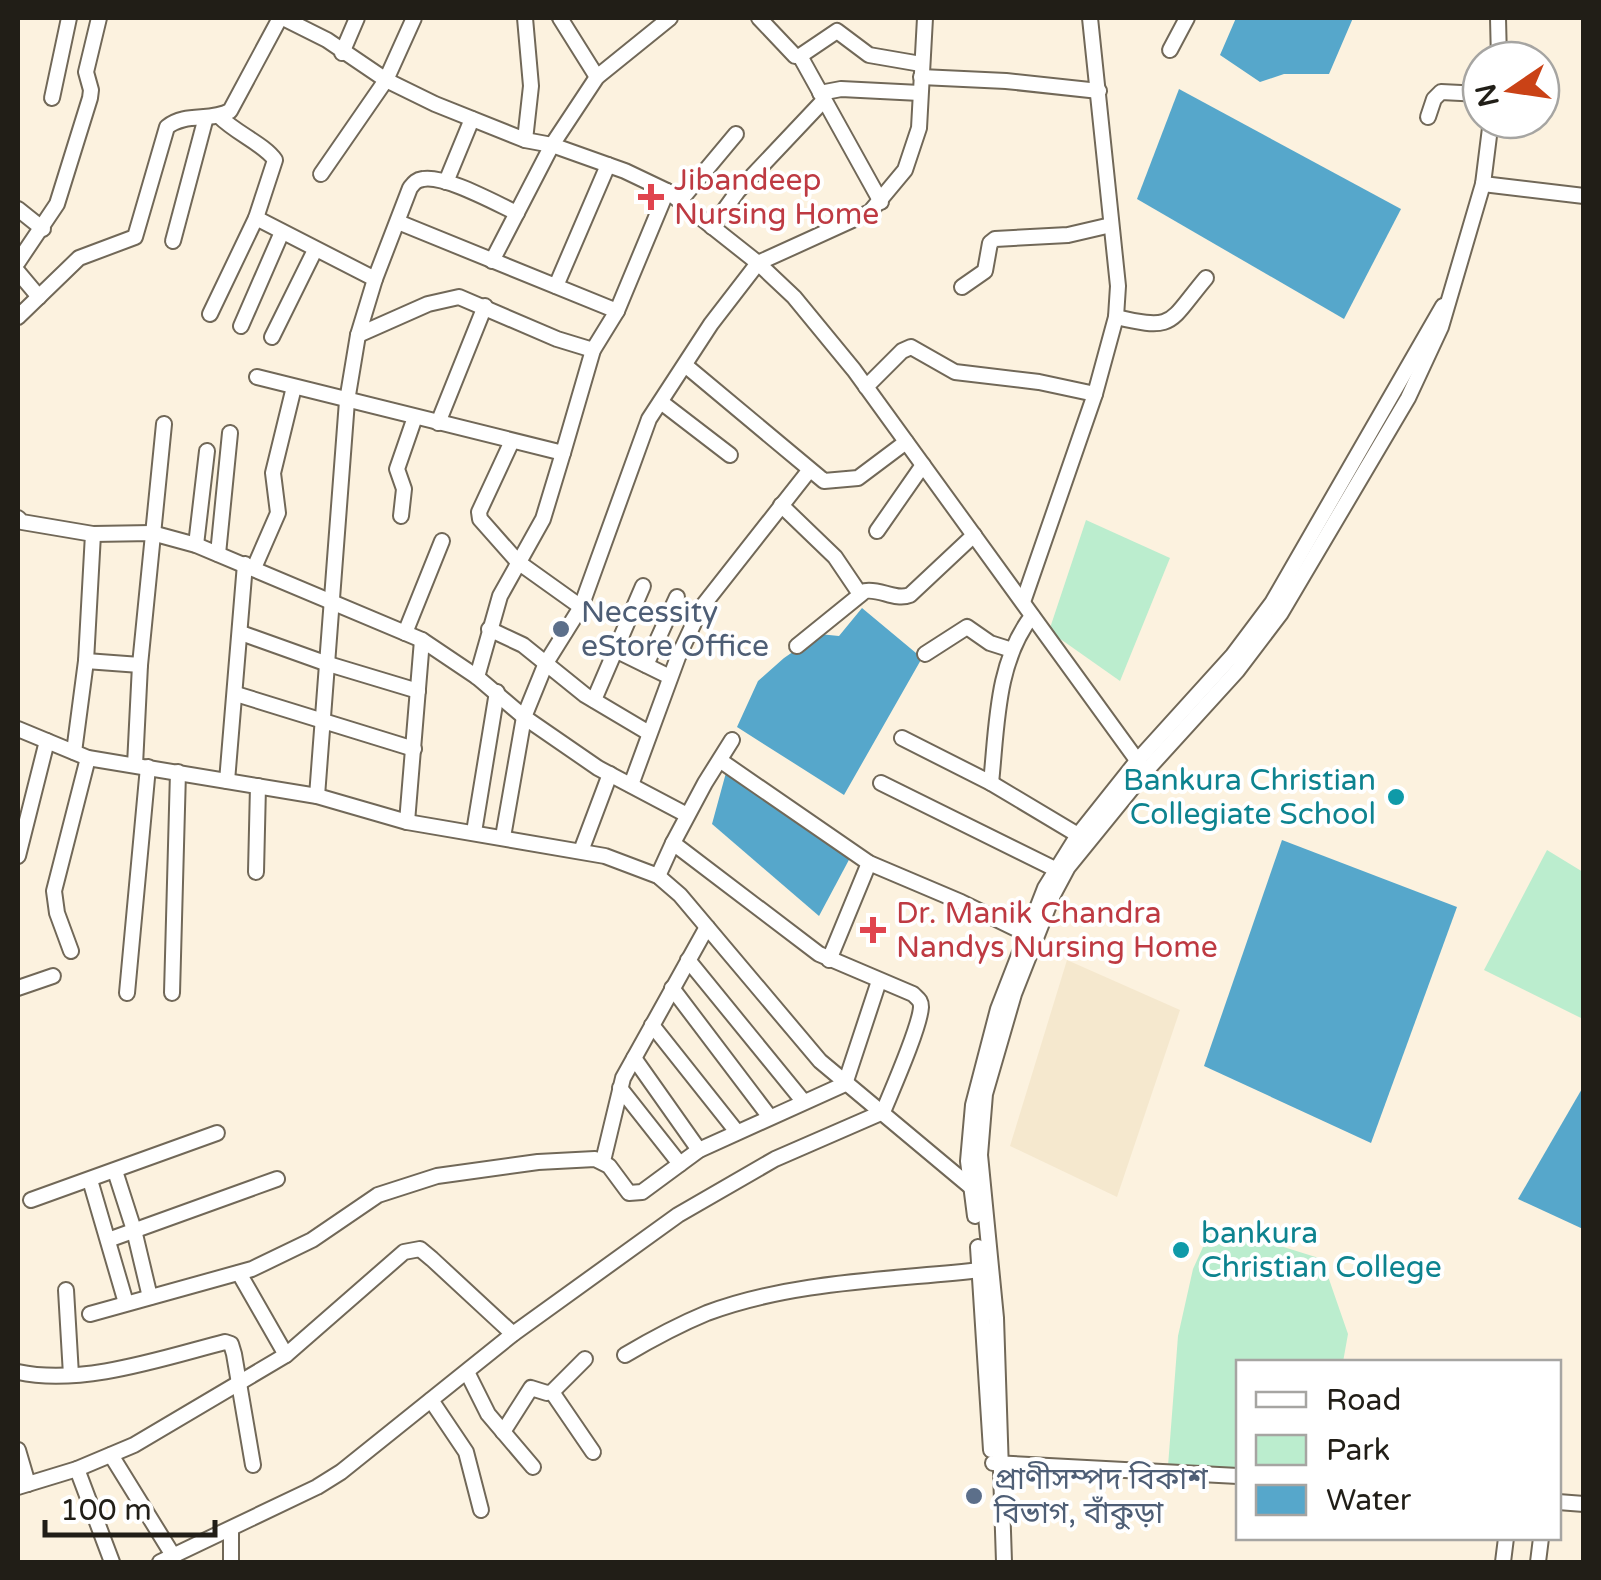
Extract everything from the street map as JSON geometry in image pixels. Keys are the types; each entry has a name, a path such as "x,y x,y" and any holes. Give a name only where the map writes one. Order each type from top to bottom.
{"street":[{"path":"52,98 70,18"},
{"path":"18,262 57,204 92,90 86,72 99,18"},
{"path":"18,317 79,258 135,237 167,127 182,118 213,117 236,105 282,18 327,40"},
{"path":"309,18 327,40 386,80 525,140 552,144 608,165 674,196 758,263 794,298 866,386 1141,766"},
{"path":"342,52 357,18"},
{"path":"321,174 386,80 414,18"},
{"path":"525,18 531,86 525,140"},
{"path":"492,261 552,144 597,77 670,18"},
{"path":"759,18 794,56 800,56 830,33 842,18"},
{"path":"504,836 524,718 546,664 581,606 643,432 684,365 758,263 850,224 880,202 905,170 914,150 925,18"},
{"path":"990,783 1002,689 1012,650 1028,609 1116,317 1118,286 1090,18"},
{"path":"1170,50 1187,18"},
{"path":"564,20 597,77"},
{"path":"830,33 842,33 869,55 921,78"},
{"path":"800,56 880,202"},
{"path":"712,226 738,190 822,97 840,89 921,78 1006,81 1099,91"},
{"path":"1428,116 1441,92 1461,93"},
{"path":"210,314 256,218 275,160 272,154 213,117"},
{"path":"173,241 213,117"},
{"path":"446,182 472,119"},
{"path":"477,677 506,580 543,518 593,350 617,311 674,196 736,134"},
{"path":"996,1562 996,1318 968,1144 973,1105 998,1010 1055,869 1078,836 1233,655 1289,579 1430,323 1446,302 1483,184 1489,140"},
{"path":"556,286 608,165"},
{"path":"317,796 347,401 358,335 375,279 416,181 424,178 446,182 517,212"},
{"path":"1483,184 1584,196"},
{"path":"18,208 44,228"},
{"path":"256,218 375,279"},
{"path":"398,222 617,311"},
{"path":"962,287 985,271 990,243 995,239 1068,235 1110,225"},
{"path":"241,326 282,232"},
{"path":"272,337 315,250"},
{"path":"18,272 38,297"},
{"path":"1116,317 1152,326 1168,322 1206,278"},
{"path":"358,335 448,297 459,297 556,339 593,350"},
{"path":"438,423 485,306"},
{"path":"866,386 910,347 955,372 1039,382 1094,394"},
{"path":"684,365 808,472 829,482 858,478 906,442"},
{"path":"257,377 563,453"},
{"path":"227,781 250,566 277,520 273,472 294,387"},
{"path":"660,402 730,455"},
{"path":"401,516 404,489 397,468 415,418"},
{"path":"127,993 141,766 140,665 164,424"},
{"path":"218,554 230,433"},
{"path":"512,441 480,519 518,562 581,606"},
{"path":"196,546 207,451"},
{"path":"877,531 923,465"},
{"path":"631,784 701,608 808,472"},
{"path":"782,505 834,556 860,594"},
{"path":"18,518 22,522 93,534 152,533 196,546 422,640 477,677 524,718 610,774 687,816"},
{"path":"72,952 57,913 54,891 81,755 93,534"},
{"path":"797,646 860,594 871,590 910,596 974,535"},
{"path":"405,633 442,541"},
{"path":"594,700 643,586"},
{"path":"646,666 677,597"},
{"path":"925,654 967,627 990,643 1012,650"},
{"path":"489,630 522,645 594,700 649,733"},
{"path":"241,633 325,664 418,691"},
{"path":"407,822 422,640"},
{"path":"616,650 670,678"},
{"path":"86,661 140,665"},
{"path":"474,832 496,692"},
{"path":"236,694 414,750"},
{"path":"18,729 81,755 317,796 407,822 605,856 658,876 680,894 820,1061 976,1191 1004,1562"},
{"path":"902,738 990,783 1078,836"},
{"path":"18,856 47,740"},
{"path":"658,876 687,816 732,740"},
{"path":"721,761 869,862 1030,936"},
{"path":"1030,936 1068,867 1141,766"},
{"path":"172,992 178,772"},
{"path":"580,852 610,774"},
{"path":"881,783 1055,869"},
{"path":"256,872 258,786"},
{"path":"110,1455 167,1560 341,1472 513,1334 678,1214 776,1159 883,1112 921,1007 914,994 830,960 673,843"},
{"path":"830,960 869,862"},
{"path":"603,1162 620,1088 706,927"},
{"path":"688,960 804,1101"},
{"path":"18,988 52,976"},
{"path":"90,1314 239,1274 312,1240 358,1206 437,1176 538,1162 595,1159 603,1162 622,1188 634,1194 700,1150 845,1084 879,981"},
{"path":"672,988 769,1116"},
{"path":"652,1025 737,1132"},
{"path":"634,1058 700,1150"},
{"path":"620,1088 680,1164"},
{"path":"31,1200 217,1133"},
{"path":"114,1171 134,1230 150,1297"},
{"path":"90,1180 126,1303"},
{"path":"108,1240 277,1180"},
{"path":"18,1450 23,1486 134,1445 286,1355 412,1249 420,1249 432,1259 513,1334"},
{"path":"625,1355 667,1330 754,1299 981,1270"},
{"path":"239,1274 286,1355"},
{"path":"66,1290 71,1374"},
{"path":"18,1372 44,1376 71,1374 141,1363 226,1342 231,1344 234,1354 252,1464"},
{"path":"503,1432 531,1388 552,1392 585,1359"},
{"path":"467,1372 488,1414 533,1468"},
{"path":"552,1392 593,1452"},
{"path":"431,1400 466,1452 481,1510"},
{"path":"996,1464 1236,1476"},
{"path":"77,1468 112,1562"},
{"path":"231,1530 231,1562"}],"shaded area":[{"path":"1067,960 1180,1010 1117,1197 1010,1146"}],"green space":[{"path":"1086,520 1170,558 1120,681 1049,631"},
{"path":"1547,850 1583,872 1583,1019 1484,970"},
{"path":"1213,1225 1322,1259 1348,1334 1343,1360 1236,1360 1236,1482 1167,1479 1178,1336 1193,1269"}],"water":[{"path":"1236,18 1353,18 1329,74 1284,74 1260,82 1220,55"},
{"path":"1179,89 1401,209 1344,319 1137,199"},
{"path":"862,608 922,658 844,795 737,727 758,681 819,634 839,636"},
{"path":"727,769 851,856 819,916 712,824"},
{"path":"1282,840 1457,907 1371,1143 1204,1066"},
{"path":"1583,1087 1583,1229 1518,1199"}],"place":[{"name":"Jibandeep Nursing Home","path":"651,197"},
{"name":"Necessity eStore Office","path":"561,629"},
{"name":"Bankura Christian Collegiate School","path":"1396,797"},
{"name":"Dr. Manik Chandra Nandys Nursing Home","path":"873,930"},
{"name":"bankura Christian College","path":"1181,1250"},
{"name":"প্রাণীসম্পদ বিকাশ বিভাগ, বাঁকুড়া","path":"974,1496"}]}
